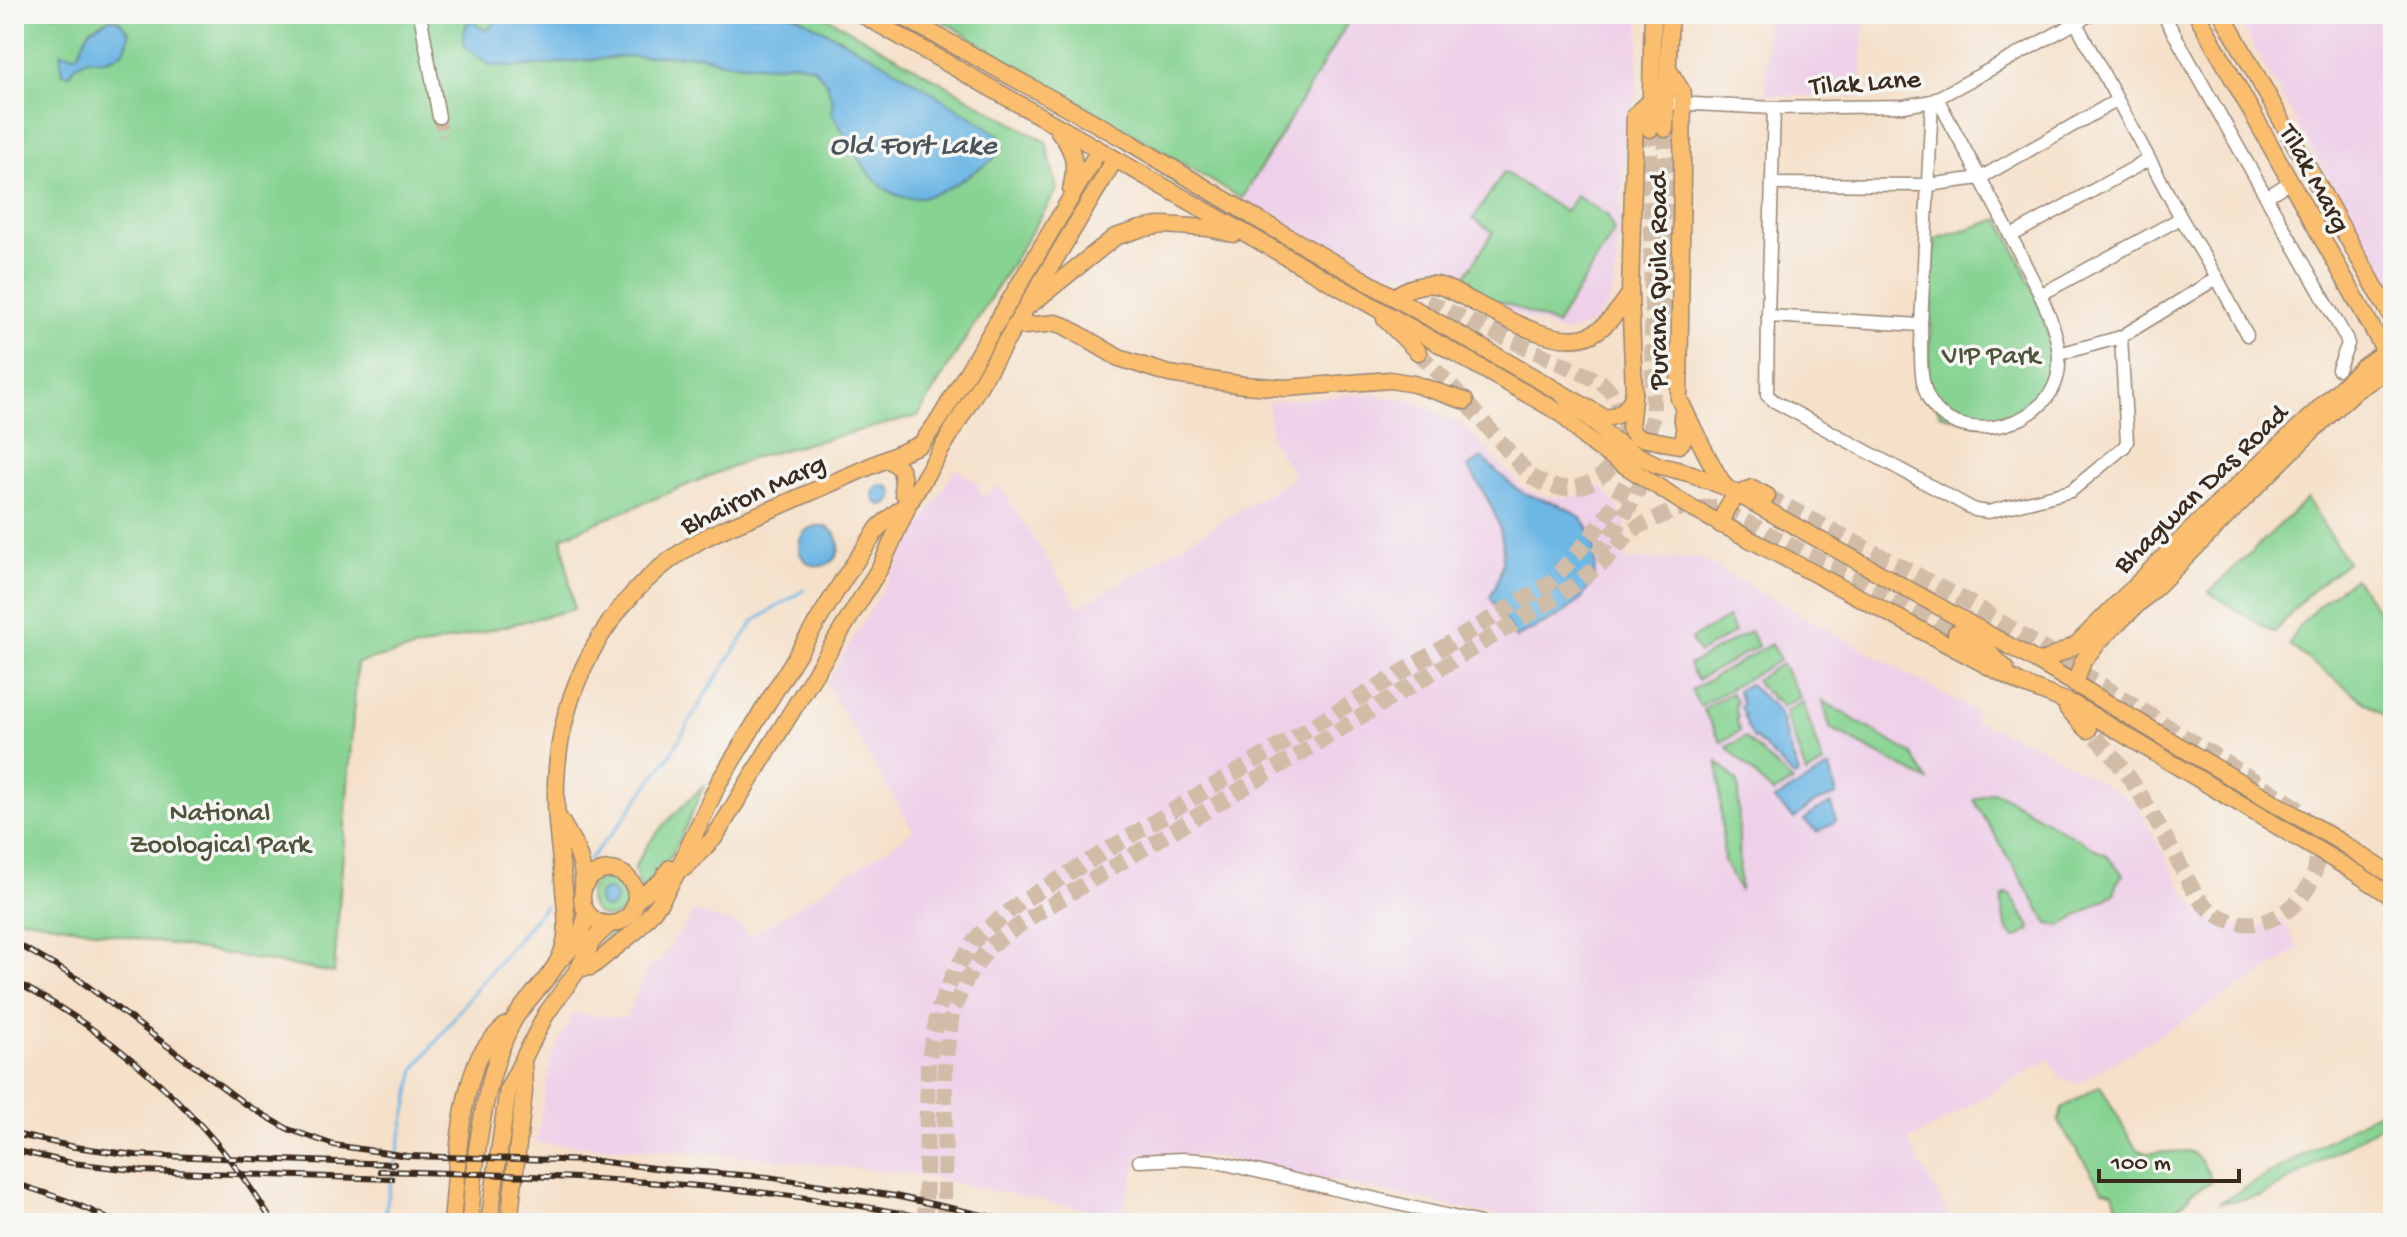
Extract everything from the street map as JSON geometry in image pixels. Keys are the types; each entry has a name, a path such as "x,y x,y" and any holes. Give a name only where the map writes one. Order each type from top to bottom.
{"main road":[{"path":"861,14 1562,414 1584,437 1607,454 1721,525 2022,684 2073,704 2393,897"},
{"name":"Purana Quila Road","path":"1653,14 1667,103"},
{"name":"Purana Quila Road","path":"1670,14 1667,103 1679,399 1705,456 1731,491"},
{"name":"Tilak Marg","path":"2197,14 2391,357"},
{"name":"Tilak Marg","path":"2222,14 2393,319"},
{"path":"906,16 1605,418 1622,412 1630,403 1634,391"},
{"path":"1658,129 1667,103"},
{"path":"1667,103 1635,115 1630,294 1634,391 1631,433 1636,437 1676,446 1682,444 1685,436 1679,399"},
{"path":"1056,127 1074,155 1069,199"},
{"path":"938,452 924,457 921,444 939,420 1099,150"},
{"path":"675,876 714,838 840,633 881,566 910,502 938,452 1115,159"},
{"path":"1022,311 1115,237 1164,225 1208,228 1248,236"},
{"path":"1395,297 1402,291 1433,284 1551,336 1575,339 1593,334 1614,316 1630,294"},
{"path":"1395,297 1422,299"},
{"path":"1369,303 1418,352"},
{"path":"1014,327 1056,323 1119,358 1169,374 1286,388 1390,380 1414,384 1465,401"},
{"name":"Bhagwan Das Road","path":"2075,684 2086,656 2202,519 2341,388 2391,357"},
{"path":"1561,393 1631,452 1657,465 1692,474 1731,491 2040,663 2393,876"},
{"name":"Bhairon Marg","path":"470,1223 486,1098 499,1050 514,1018 555,965 562,951 566,932 557,813 558,754 571,696 597,641 634,592 665,564 717,532 921,444"},
{"path":"887,459 900,467 903,492 910,502"},
{"path":"1731,491 1752,488 1767,496"},
{"path":"1721,525 1731,491"},
{"path":"586,911 580,937 555,965 576,972 591,967 637,930 660,902 719,782 843,580 879,527 910,502"},
{"name":"Bhagwan Das Road","path":"2040,663 2076,645 2128,603"},
{"path":"802,648 816,639 840,633"},
{"path":"1956,633 1987,651 2022,684"},
{"path":"2050,695 2088,730"},
{"path":"557,813 578,851 583,870 582,901 586,911 594,919 609,924 620,922 628,915 635,901 661,881 697,830"},
{"path":"583,889 589,879 599,872 616,871 633,884 635,901"},
{"path":"489,1223 508,1089 546,1014 576,972 592,941 609,924"},
{"path":"452,1223 469,1087 481,1054 514,1018"},
{"path":"509,1223 524,1092 523,1055"},
{"path":"459,1223 471,1204"}],"street":[{"path":"420,14 439,117"},
{"name":"Tilak Lane","path":"1667,103 1774,108 1904,106 1935,100 2092,14"},
{"path":"2163,14 2346,338 2348,344 2338,369"},
{"path":"2076,23 2148,160 2247,335"},
{"path":"1935,100 1980,178 2040,295 2059,354 2057,377 2050,392 2028,417 2003,427 1983,428 1946,417 1927,395 1921,325 1935,100"},
{"path":"1773,184 1928,185 1980,178 2116,101"},
{"path":"1774,108 1766,392 1769,398 1988,512 2071,491 2124,447 2127,442 2121,337"},
{"path":"2011,236 2148,160"},
{"path":"2266,197 2290,182"},
{"path":"2040,295 2181,218"},
{"path":"2059,354 2121,337 2217,278"},
{"path":"1768,316 1921,325"},
{"path":"1139,1161 1213,1161 1480,1223"}],"shaded area":[{"path":"1353,14 1640,14 1637,94 1628,122 1614,288 1609,303 1594,322 1574,331 1560,332 1421,275 1368,270 1242,199"},
{"path":"1767,14 1864,14 1861,97 1766,95"},
{"path":"2235,14 2393,14 2393,293"},
{"path":"1361,393 1413,401 1462,424 1524,488 1543,496 1572,498 1601,486 1618,507 1625,523 1625,560 1699,558 1978,713 1973,721 2036,745 2137,804 2187,896 2200,911 2217,921 2245,928 2264,926 2282,919 2299,949 2243,986 2076,1084 2059,1076 2049,1059 1908,1141 1953,1223 1530,1223 1220,1157 1140,1154 1121,1217 917,1175 736,1155 536,1143 551,1058 573,1014 625,1018 650,965 660,962 693,912 738,924 750,937 914,831 826,684 955,469 976,481 983,497 999,486 1079,607 1295,477 1271,439 1268,402"}],"green space":[{"name":"National Zoological Park","path":"14,14 821,14 1046,142 1057,190 918,416 755,457 562,537 574,609 357,663 334,973 14,917"},
{"path":"931,14 1353,14 1242,199"},
{"path":"1504,172 1565,212 1576,196 1608,216 1614,232 1556,325 1510,305 1458,288 1493,232 1473,219"},
{"name":"VIP Park","path":"2000,219 2035,294 2049,336 2051,355 2043,383 2021,412 2000,422 1976,422 1940,414 1930,391 1928,376 1935,239"},
{"path":"2307,499 2347,562 2307,595 2274,633 2209,592"},
{"path":"2355,578 2393,632 2393,713 2388,719 2289,645 2308,617"},
{"path":"1727,618 1735,632 1699,653 1691,639"},
{"path":"1750,631 1758,646 1697,680 1689,665"},
{"path":"1771,644 1780,660 1700,706 1691,690"},
{"path":"1782,664 1800,697 1782,707 1755,680"},
{"path":"1731,693 1737,703 1734,705 1740,731 1721,742 1703,709"},
{"path":"1823,701 1912,754 1928,781 1830,728"},
{"path":"1803,702 1823,764 1806,774 1785,712"},
{"path":"1745,737 1793,782 1773,793 1727,747"},
{"path":"1718,762 1738,782 1740,891 1724,861"},
{"path":"705,784 671,855 663,868 641,889 634,869 640,857 665,824"},
{"path":"1991,792 1998,793 2106,855 2123,874 2114,894 2061,926 2048,924 1974,800"},
{"path":"609,877 623,883 629,897 623,911 609,917 595,911 589,897 595,883"},
{"path":"660,890 629,926 594,955 596,948 615,928 627,924 637,914 638,908"},
{"path":"2008,894 2030,927 2029,931 2015,938 2006,925 2003,912 2003,896"},
{"path":"2100,1086 2136,1149 2147,1153 2193,1153 2212,1181 2191,1193 2185,1202 2165,1215 2128,1220 2119,1213 2113,1192 2103,1190 2058,1122 2062,1108"},
{"path":"2393,1103 2393,1118 2262,1196 2219,1203"}],"water":[{"name":"Old Fort Lake","path":"496,14 793,14 882,61 1000,135 999,150 991,161 949,188 926,196 903,197 882,186 865,168 832,113 833,104 827,83 813,67 794,63 770,66 721,62 700,55 618,57 519,67 491,66 465,46 463,37 467,22 473,20 486,30 493,25"},
{"path":"111,18 118,20 129,32 121,52 110,59 88,59 76,65 69,74 63,73 60,53 77,55 90,29"},
{"path":"1482,458 1519,490 1562,506 1580,517 1589,530 1594,546 1595,569 1583,597 1559,616 1515,638 1490,597 1498,579 1503,545 1495,514 1468,467"},
{"path":"883,485 890,488 893,495 890,502 883,505 876,502 873,495 876,488"},
{"path":"819,526 833,532 839,546 833,560 819,566 805,560 799,546 805,532"},
{"path":"1749,684 1774,707 1783,721 1799,774 1794,777 1754,739 1746,725 1737,691"},
{"path":"1830,767 1837,795 1814,803 1794,819 1774,800"},
{"path":"1831,804 1836,821 1817,832 1804,820 1817,810"},
{"path":"607,890 616,899 607,908 598,899"}],"waterway":[{"path":"589,859 616,829 670,755 754,621 804,590"},
{"path":"380,1223 385,1212 415,1069 545,906"}],"tunnel":[{"path":"439,117 443,136"},
{"path":"925,1223 928,1062 939,1008 955,970 979,935 1021,902 1548,584 1582,547 1612,506 1637,462 1653,414 1650,129"},
{"path":"1663,316 1665,129"},
{"path":"1418,352 1530,476 1554,487 1577,487 1597,479 1612,465 1622,446 1624,424 1618,402 1601,382 1422,299"},
{"path":"1597,555 1635,496 1660,431"},
{"path":"1767,496 1972,604 2295,806 2313,833 2317,860 2309,885 2293,906 2271,919 2246,923 2220,916 2196,895 2135,787 2088,730"},
{"path":"944,1223 945,1064 952,1013 967,978 990,946 1031,917 1559,596 1604,562 1630,532 1641,525 1678,509 1718,507 1956,633"}],"railway":[{"path":"14,942 78,979 245,1104 288,1129 334,1145 407,1156 597,1161 767,1177 895,1196 1020,1223"},
{"path":"14,981 91,1028 160,1084 221,1149 273,1223"},
{"path":"14,1134 135,1155 394,1164"},
{"path":"14,1150 72,1163 142,1171 392,1179"},
{"path":"380,1171 523,1175 738,1190 880,1209 950,1223"},
{"path":"14,1183 79,1205 115,1223"},
{"path":"2353,1223 2393,1212"}]}
